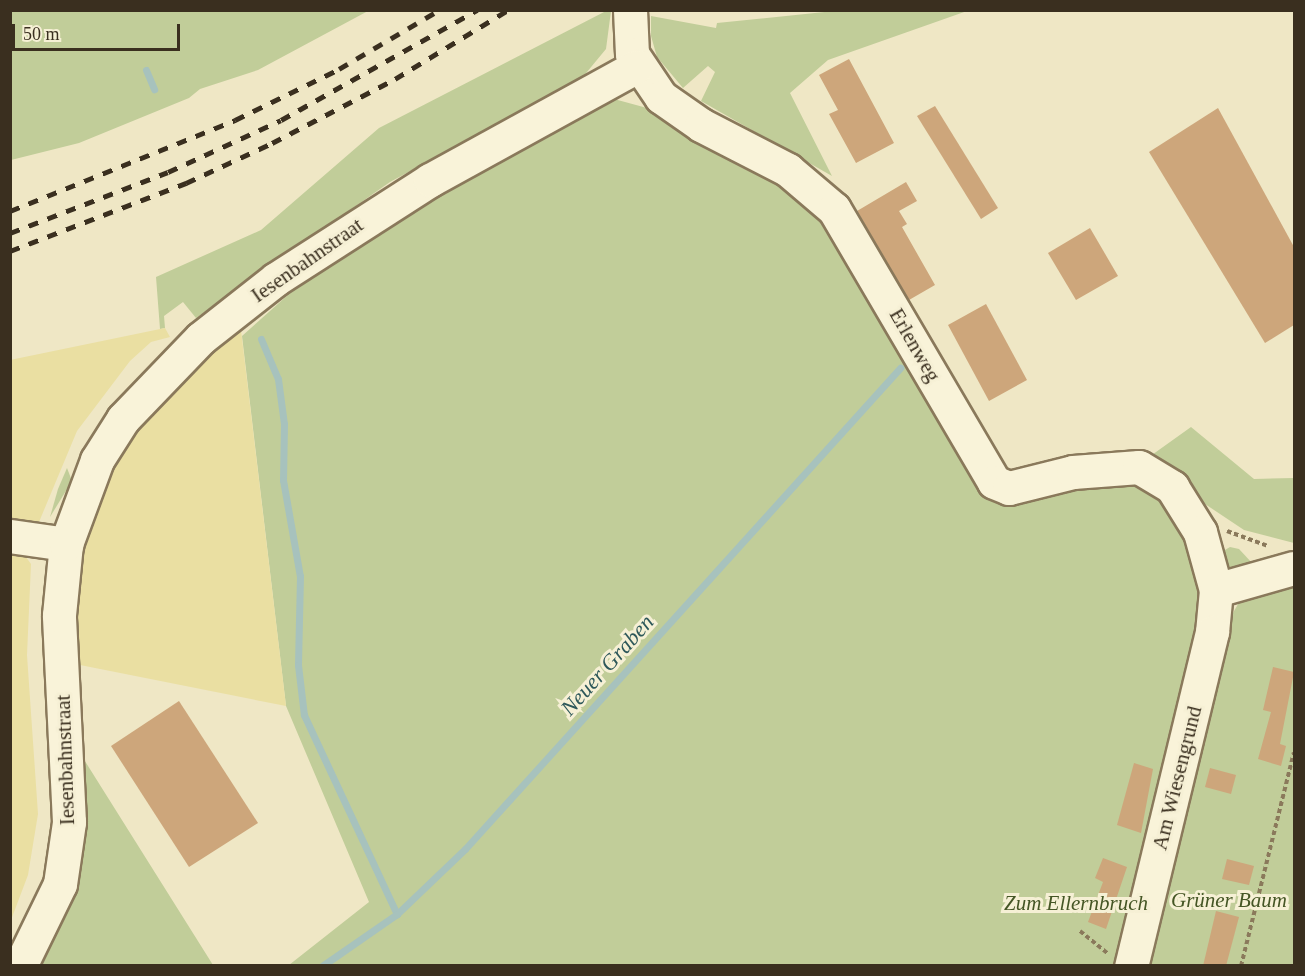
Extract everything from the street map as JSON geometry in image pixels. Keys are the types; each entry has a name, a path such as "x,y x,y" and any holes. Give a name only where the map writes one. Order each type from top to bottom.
{"street":[{"name":"Erlenweg","path":"630,10 628,40 638,66 678,111 788,170 824,198 994,482 1009,489 1121,465 1157,473 1183,500 1200,532 1216,590"},
{"name":"Iesenbahnstraat","path":"20,966 60,884 69,822 59,615 66,544 97,460 123,418 201,338 369,216 638,66"},
{"path":"10,536 66,544"},
{"path":"1216,590 1283,558"},
{"name":"Am Wiesengrund","path":"1131,966 1212,632 1216,590"}],"path":[{"path":"1219,527 1283,558"},
{"path":"1241,966 1294,752"}],"green space":[{"path":"368,10 258,70 200,89 189,98 79,143 11,160 11,11"},
{"path":"606,11 611,11 606,49 582,78 390,182 196,318 183,302 164,316 165,328 160,329 156,277 261,230 379,128"},
{"path":"834,11 967,11 828,60 790,93 832,176 701,101 715,72 708,66 683,88 657,57 651,36 651,16 716,28 717,23"},
{"name":"Zum Ellernbruch","path":"614,99 658,111 755,165 812,209 979,482 1121,471 1175,504 1206,609 1120,965 289,965 369,902 286,706 242,336 335,253"},
{"path":"1191,427 1254,479 1294,478 1294,543 1244,530 1142,462"},
{"path":"67,468 72,481 50,517 58,489"},
{"path":"1230,547 1239,549 1253,564 1231,571 1220,553"},
{"name":"Grüner Baum","path":"1294,578 1294,965 1146,966 1223,630 1241,599"},
{"path":"80,758 83,758 213,965 41,966 73,888"}],"sand":[{"path":"240,322 286,706 75,664 71,604 92,498 135,422"},
{"path":"165,328 170,337 151,342 130,361 77,431 39,522 11,523 10,360"},
{"path":"11,553 26,557 31,564 27,655 38,814 28,875 11,920"}],"building":[{"path":"849,59 894,143 856,163 829,114 838,110 819,75"},
{"path":"935,106 998,208 981,219 917,116"},
{"path":"1218,108 1294,247 1294,325 1265,343 1149,152"},
{"path":"906,182 917,201 899,211 907,224 902,227 935,285 909,300 857,211"},
{"path":"1090,228 1118,276 1076,300 1048,253"},
{"path":"986,304 1027,380 989,401 948,325"},
{"path":"1273,667 1294,672 1280,744 1286,746 1281,766 1258,759 1271,712 1263,710"},
{"path":"179,701 258,823 189,867 111,746"},
{"path":"1134,763 1153,769 1141,833 1117,825"},
{"path":"1210,768 1236,775 1231,794 1205,787"},
{"path":"1103,858 1127,867 1106,929 1088,922 1103,882 1095,878"},
{"path":"1227,859 1254,866 1249,885 1222,879"},
{"path":"1216,911 1239,917 1226,966 1203,966"}],"waterway":[{"path":"146,70 154,89"},
{"path":"261,339 278,379 284,424 283,480 300,576 298,665 304,715 397,914"},
{"name":"Neuer Graben","path":"322,966 397,914 465,849 900,368"}],"railway":[{"path":"10,211 235,120 339,69 439,10"},
{"path":"10,233 168,172 281,120 477,10"},
{"path":"10,251 186,183 272,143 395,79 508,10"}]}
